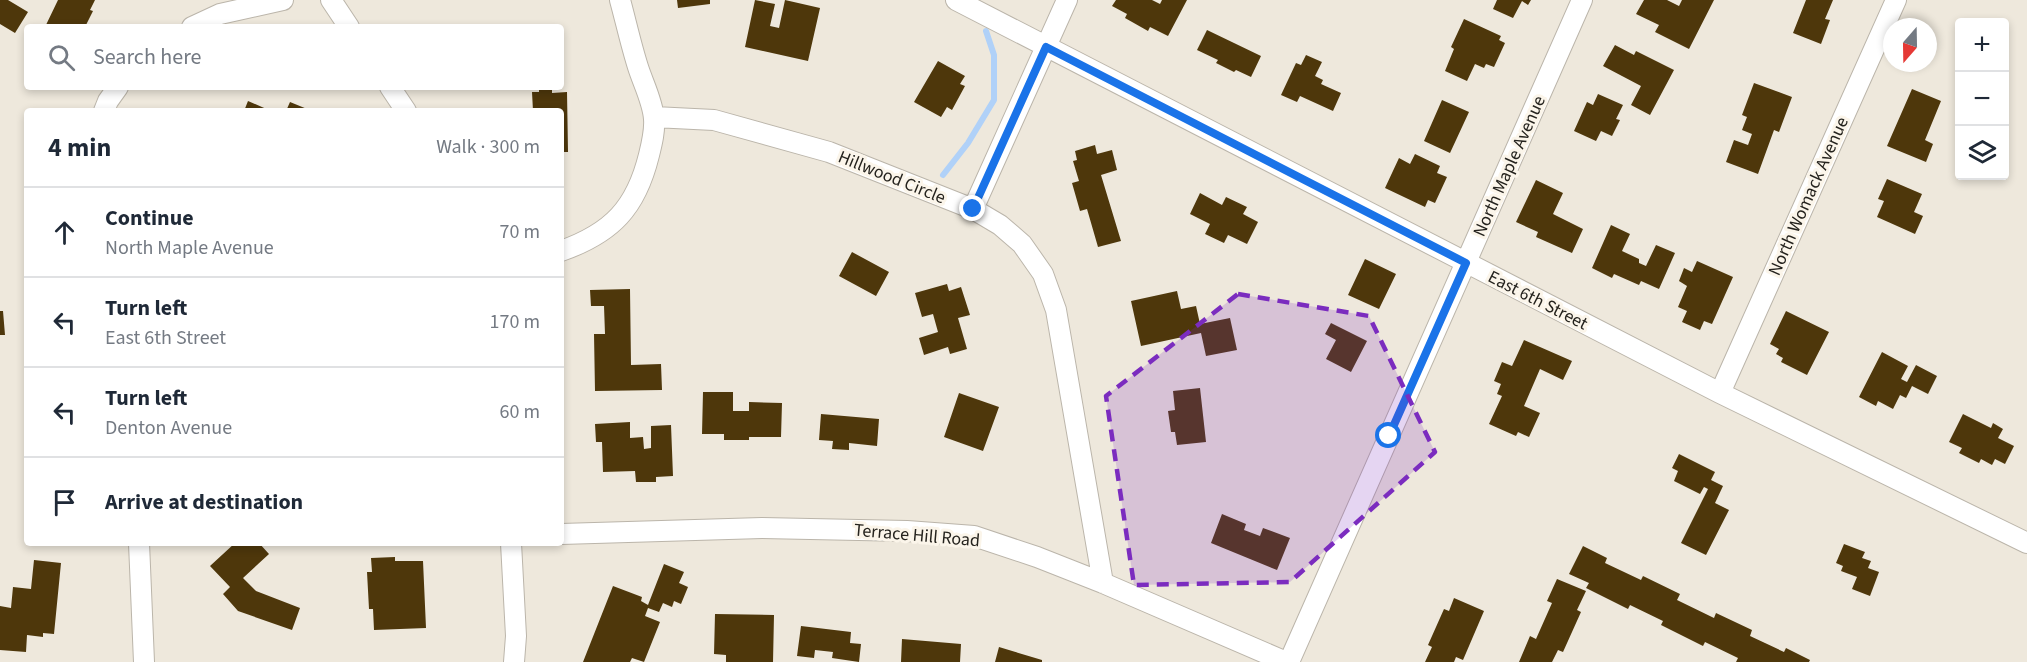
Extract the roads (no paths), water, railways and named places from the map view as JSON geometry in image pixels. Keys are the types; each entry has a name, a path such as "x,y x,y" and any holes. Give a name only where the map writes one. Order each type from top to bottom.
{"street":[{"path":"198,24 220,14 283,0"},
{"path":"331,0 347,24"},
{"path":"564,250 576,246 618,219 634,199 648,160 654,117 633,53 620,0"},
{"name":"East 6th Street","path":"956,0 1720,393 2027,543"},
{"path":"973,209 1067,0"},
{"name":"North Maple Avenue","path":"1288,662 1582,0"},
{"name":"North Womack Avenue","path":"1720,393 1896,0"},
{"path":"105,108 116,90"},
{"path":"392,90 404,108"},
{"name":"Hillwood Circle","path":"654,117 714,120 829,152 973,209 999,225 1022,244 1042,274 1056,310 1103,582"},
{"name":"Terrace Hill Road","path":"564,534 762,528 907,531 974,536 1103,582 1288,662"},
{"path":"140,546 144,662"},
{"path":"511,546 516,636 514,662"}],"waterway":[{"path":"943,175 968,143 994,100 994,55 986,31"}]}
